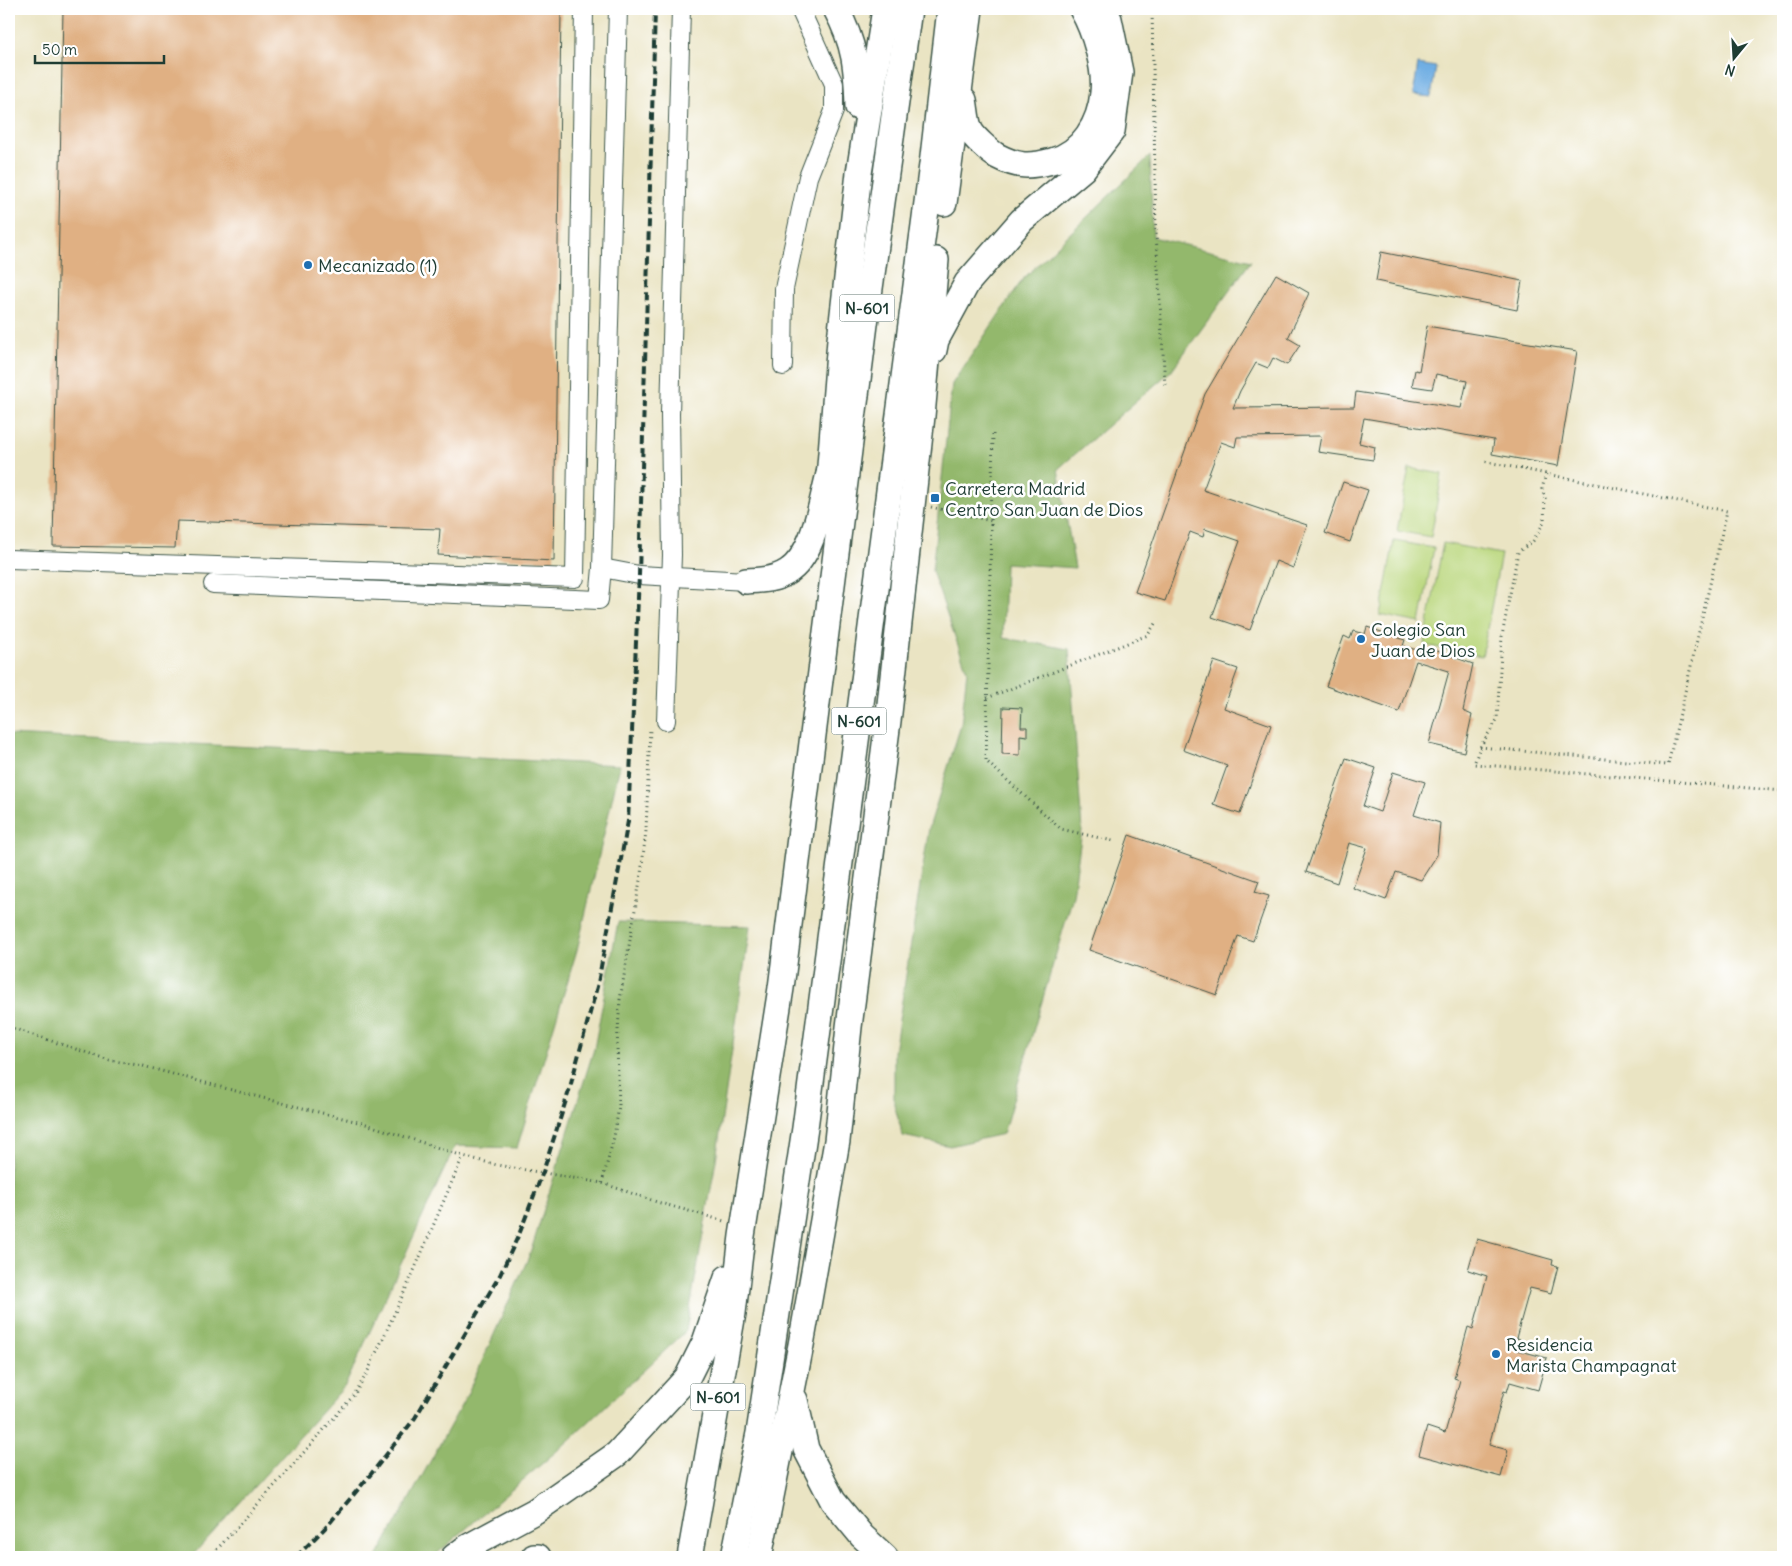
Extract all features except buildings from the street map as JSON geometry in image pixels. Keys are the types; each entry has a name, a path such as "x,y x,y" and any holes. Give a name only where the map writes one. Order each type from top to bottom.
{"highway":[{"path":"836,9 853,48 857,73 859,173"},
{"path":"828,608 825,557 829,474 840,340 859,173 885,9"},
{"name":"N-601","path":"690,1557 733,1313 743,1231 780,988 865,324 909,9"},
{"name":"N-601","path":"734,1557 759,1433 821,1008 930,176 950,9"},
{"path":"759,1557 801,1344 836,1142 887,733 922,416 934,278 970,9"},
{"path":"960,82 970,130 991,153 1013,164 1037,165 1057,160 1077,148 1094,128 1104,92 1101,59 1089,21 1082,9"},
{"path":"922,416 936,340 967,282 1022,220 1083,169 1112,131 1120,72 1109,19 1104,9"},
{"path":"746,581 766,580 786,573 798,564 807,548 814,528 829,474"},
{"path":"759,1433 791,1299 849,1027"},
{"path":"454,1557 466,1548 535,1511 617,1454 687,1378 705,1342 743,1231"},
{"path":"801,1344 795,1400 806,1450 833,1501 862,1536 884,1557"}],"street":[{"path":"9,558 575,578 584,9"},
{"path":"213,584 599,600 602,568 618,9"},
{"path":"658,723 672,576 670,414 681,9"},
{"path":"783,366 784,289 808,177 834,111 834,84 800,9"},
{"path":"602,568 639,575 746,581"}],"path":[{"path":"1152,9 1156,233 1165,386"},
{"path":"993,434 986,762 1061,830 1113,841"},
{"path":"1480,747 1668,765 1727,511 1483,461"},
{"path":"1546,474 1542,489 1545,498 1544,522 1533,540 1518,552 1516,562 1502,636 1497,720 1480,747 1474,764 1783,791"},
{"path":"912,503 991,521"},
{"path":"987,698 1148,635 1156,622"},
{"path":"602,1183 614,1137 619,1106 617,1046 620,1000 641,874 658,723"},
{"path":"9,1027 109,1060 143,1066 243,1094 366,1124 463,1156 497,1165 602,1183 743,1231"},
{"path":"210,1557 279,1482 354,1395 367,1373 414,1273 463,1156"}],"green space":[{"path":"1150,156 1153,237 1251,261 1171,371 1058,469 1075,568 1005,563 1003,638 1069,649 1082,830 1073,896 1003,1134 950,1146 903,1136 894,1104 894,1052 929,828 961,725 967,671 932,571 952,384 1023,279"},
{"path":"1409,468 1442,474 1431,537 1397,531"},
{"path":"1394,541 1434,548 1420,623 1380,615"},
{"path":"1443,543 1501,554 1482,656 1424,645"},
{"path":"9,735 620,765 577,950 517,1148 455,1146 345,1386 191,1557 9,1557"},
{"path":"618,922 750,926 716,1160 686,1331 565,1444 433,1557 377,1557 466,1397 530,1254 594,1049"}],"water":[{"path":"1418,64 1436,67 1431,97 1413,95"}],"railway":[{"path":"296,1557 328,1525 415,1418 500,1275 520,1232 543,1172 569,1091 598,983 628,821 639,575 655,9"}],"place":[{"name":"Mecanizado (1)","path":"308,265"},
{"name":"Carretera Madrid Centro San Juan de Dios","path":"935,498"},
{"name":"Colegio San Juan de Dios","path":"1361,639"},
{"name":"Residencia Marista Champagnat","path":"1496,1354"}]}
